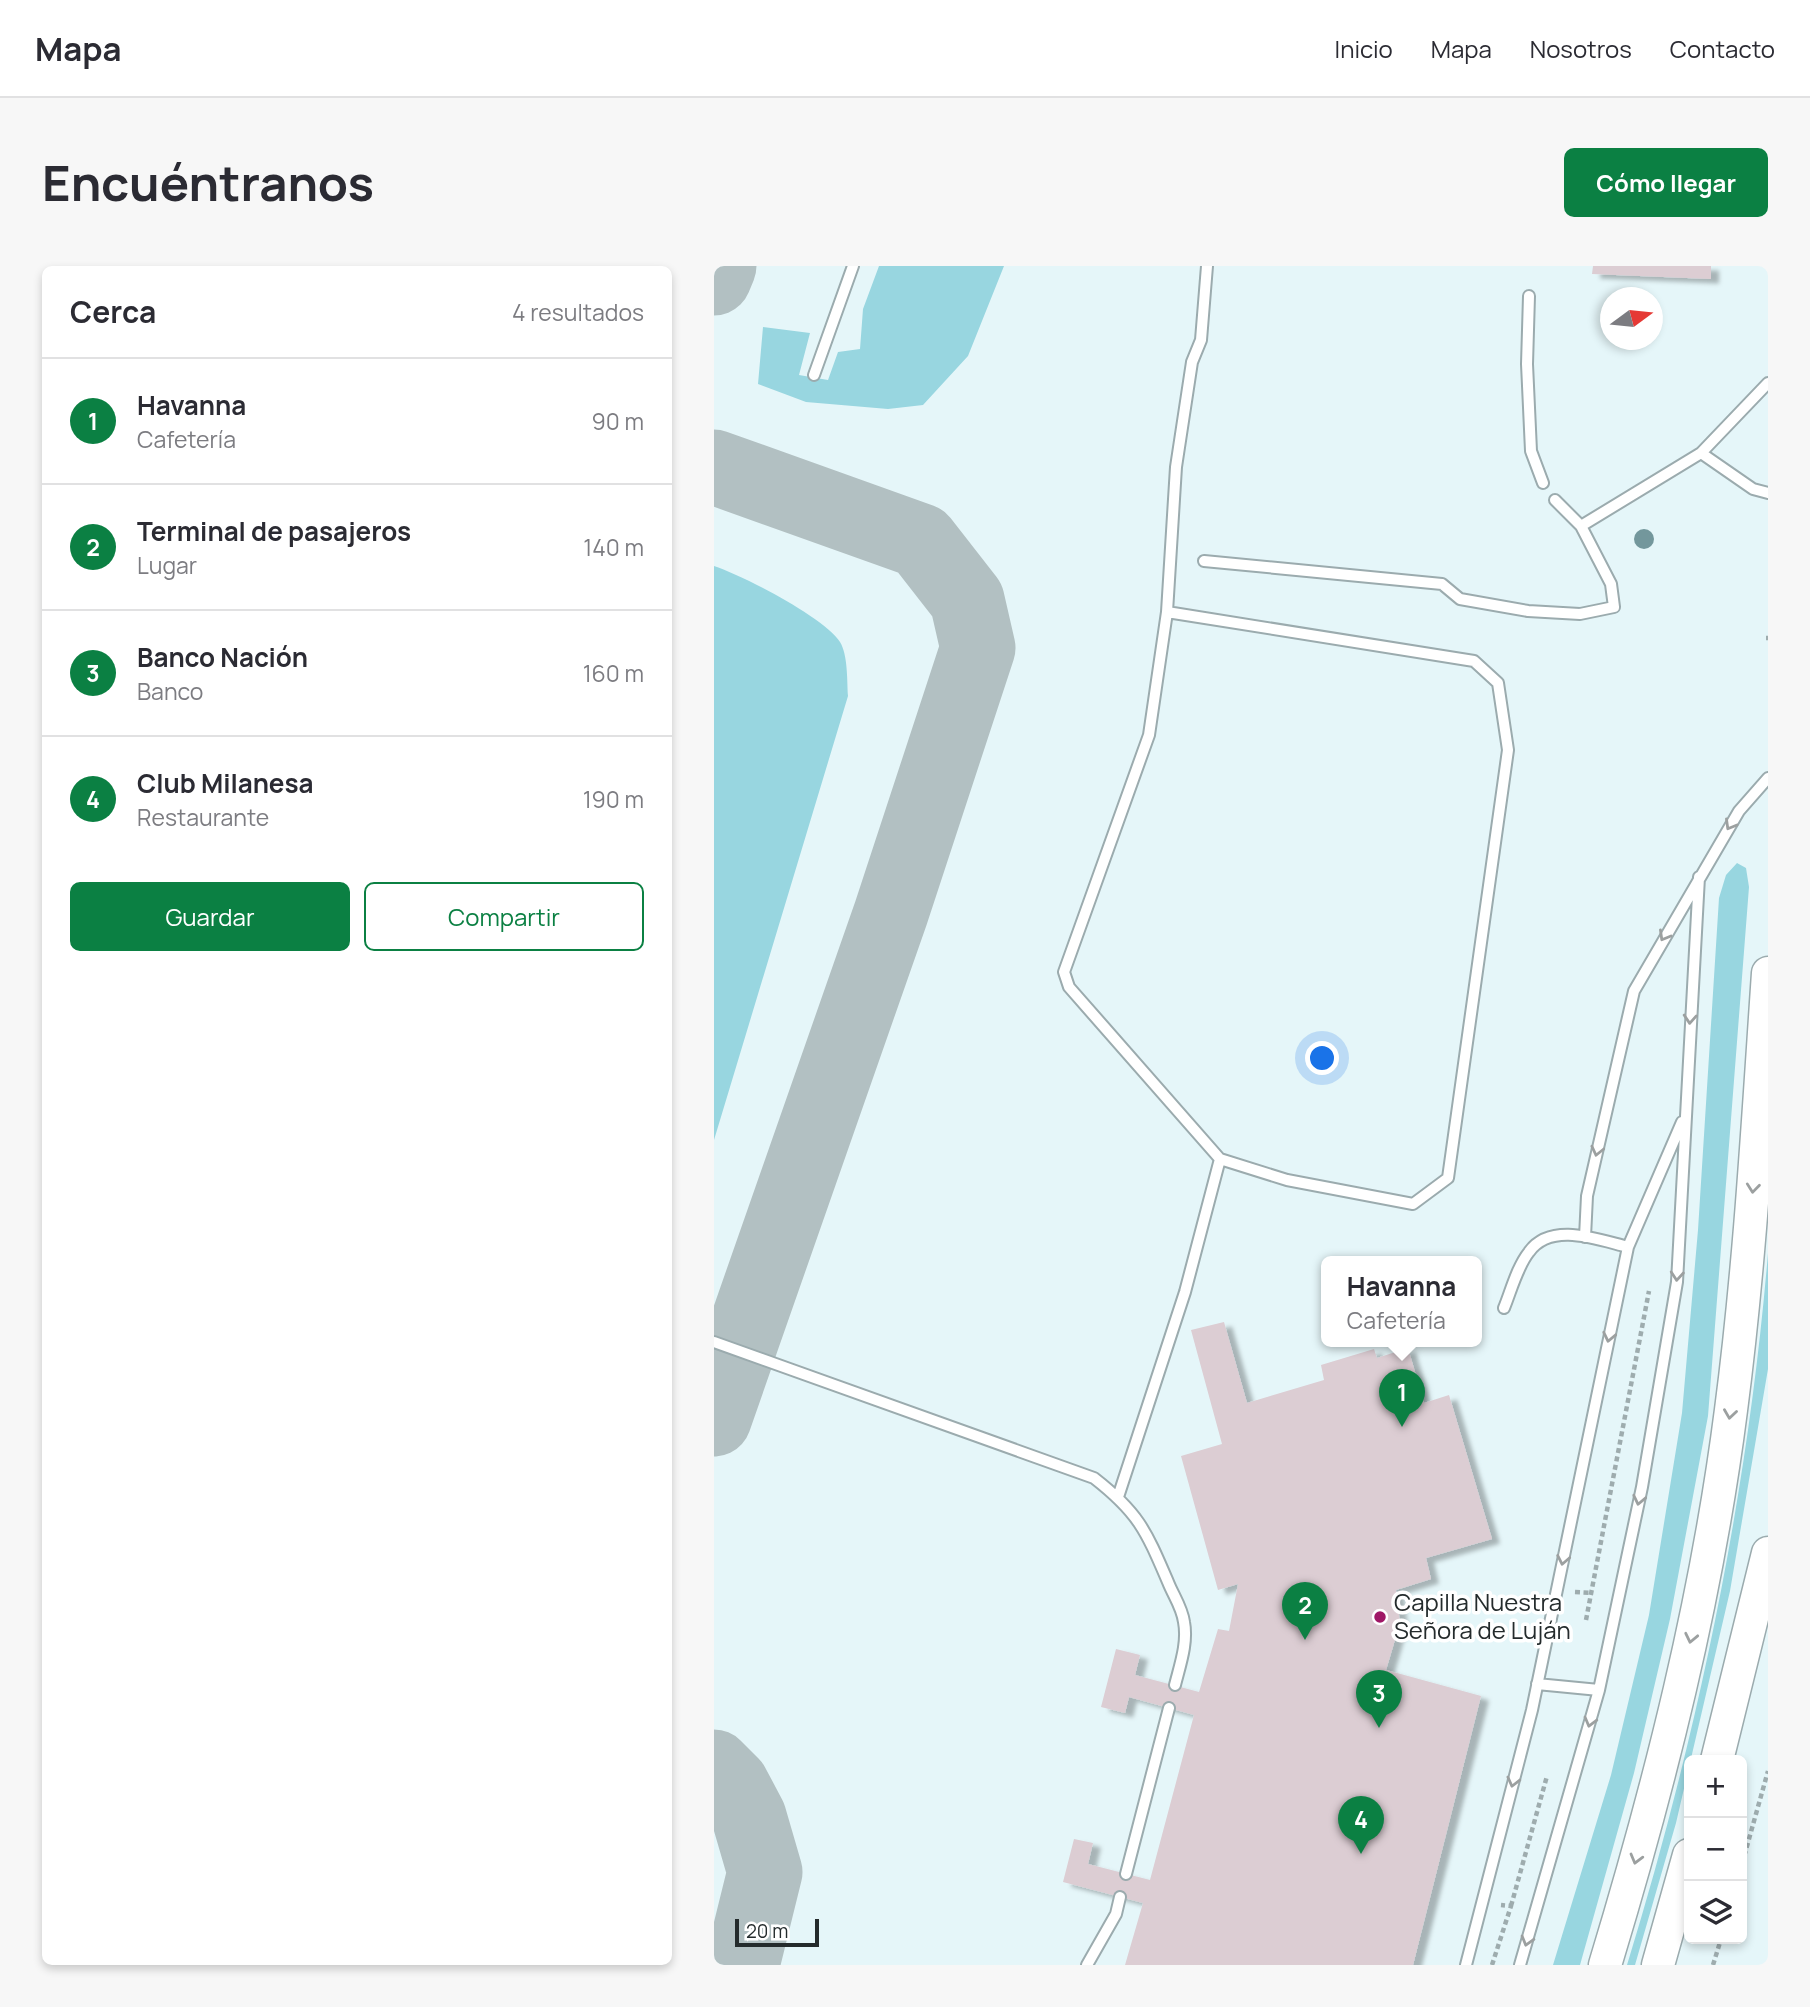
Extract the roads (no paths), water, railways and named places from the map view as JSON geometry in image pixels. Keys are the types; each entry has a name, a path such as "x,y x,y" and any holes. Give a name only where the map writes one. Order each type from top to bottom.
{"main road":[{"path":"1605,1965 1674,1715 1703,1583 1731,1410 1755,1162 1768,973"},
{"path":"1718,1755 1768,1553"},
{"path":"1658,1965 1684,1873"}],"lane":[{"path":"814,375 853,266"},
{"path":"1167,612 1474,661 1498,683 1508,750 1448,1178 1413,1204 1287,1180 1220,1159 1069,987 1065,972 1149,735 1167,612 1176,467 1192,362 1201,341 1207,266"},
{"path":"1529,296 1527,364 1531,451 1543,482"},
{"path":"1581,526 1701,453 1768,383"},
{"path":"1701,453 1754,489 1768,493"},
{"path":"1204,561 1441,584 1460,600 1528,611 1580,614 1614,607 1611,584 1581,526 1555,500"},
{"path":"1585,1237 1587,1196 1634,991 1739,811 1768,778"},
{"path":"1520,1965 1599,1690 1642,1487 1677,1282 1699,877"},
{"path":"1466,1965 1537,1684 1628,1247 1684,1116"},
{"path":"1118,1497 1185,1292 1220,1159"},
{"path":"1504,1308 1529,1252 1554,1235 1585,1237 1628,1247"},
{"path":"714,1342 1094,1478 1126,1504 1154,1546 1178,1601 1185,1623 1184,1649 1175,1685"},
{"path":"1537,1684 1599,1690"},
{"path":"1126,1874 1169,1708"},
{"path":"1087,1965 1116,1914 1120,1897"}],"place":[{"name":"Havanna","path":"1402,1427"},
{"name":"Capilla Nuestra Señora de Luján","path":"1380,1617"},
{"name":"Terminal de pasajeros","path":"1305,1640"},
{"name":"Banco Nación","path":"1379,1728"},
{"name":"Club Milanesa","path":"1361,1854"}]}
